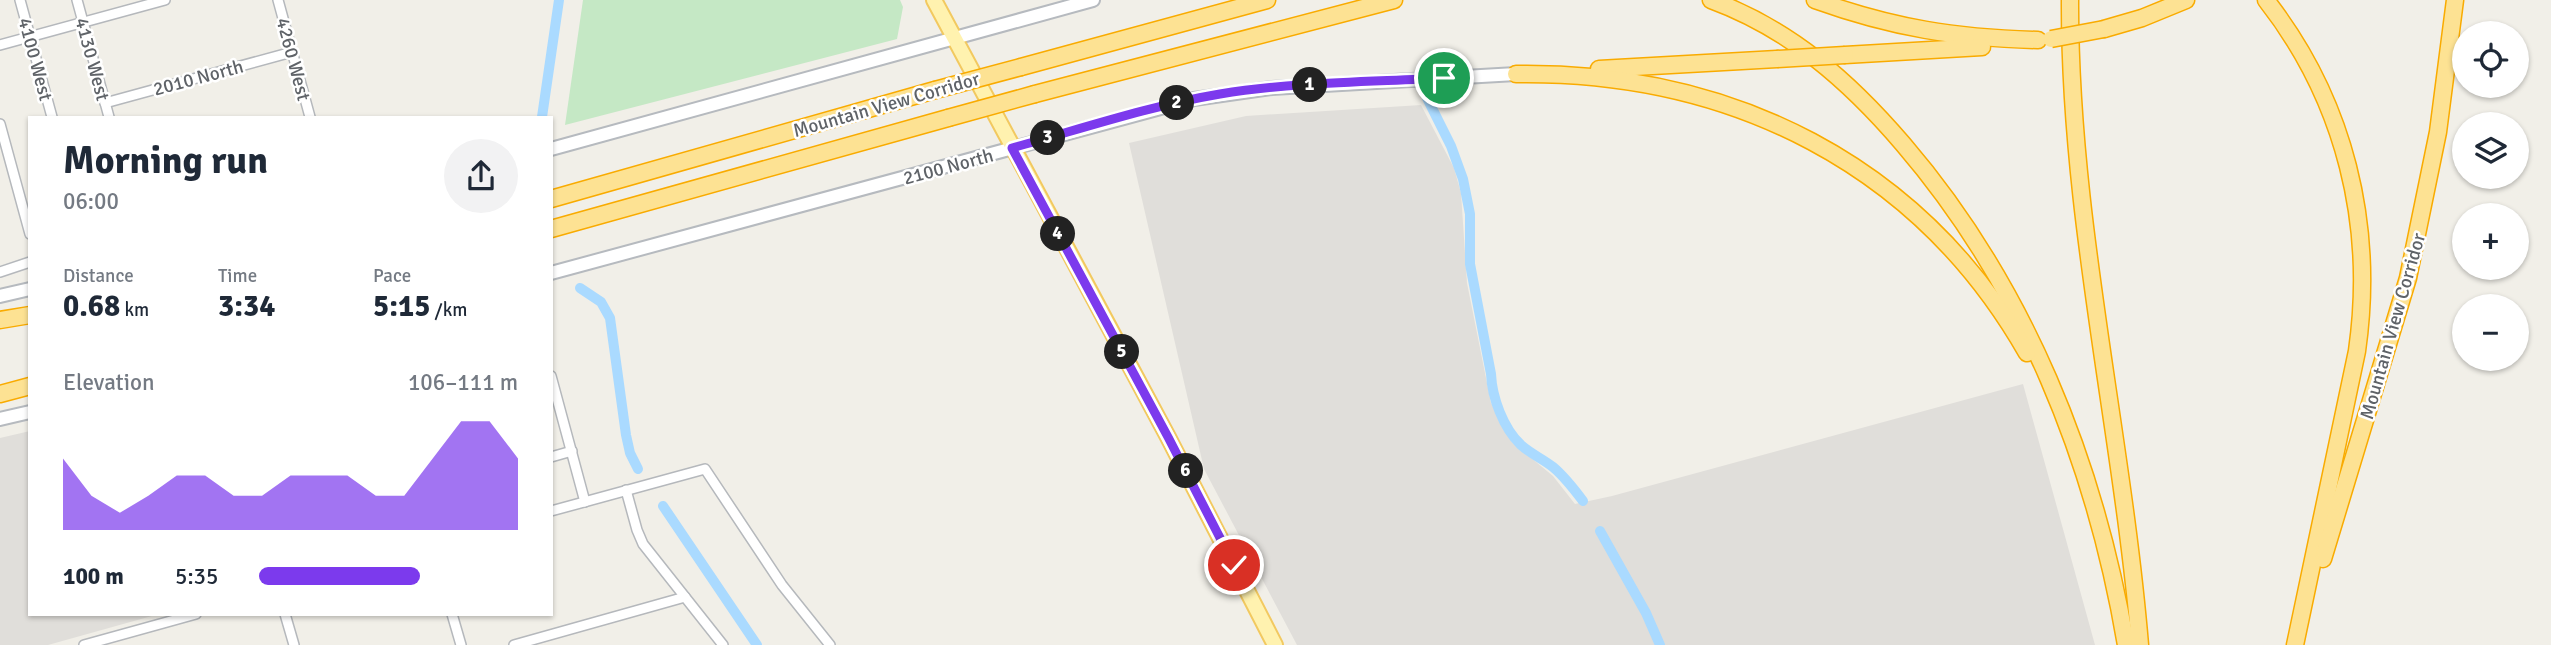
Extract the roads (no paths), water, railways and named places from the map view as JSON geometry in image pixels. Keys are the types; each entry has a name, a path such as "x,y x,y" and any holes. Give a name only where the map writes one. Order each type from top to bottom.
{"highway":[{"path":"1221,12 1258,0"},
{"path":"1221,12 1267,0"},
{"path":"1200,50 1366,0"},
{"path":"1200,50 1394,0"},
{"path":"1711,0 1777,31 1826,65 1854,90 1936,184 1971,233 2018,314 2057,397 2086,476 2111,569 2126,645"},
{"path":"1815,0 1873,20 1925,32 1983,38 2045,40"},
{"path":"2070,0 2072,85 2080,185 2124,492 2140,645"},
{"path":"1516,74 1978,47 2045,40 2104,29 2142,18 2186,0"},
{"path":"2266,0 2302,52 2335,121 2355,193 2363,257 2363,303 2357,351 2296,645"},
{"name":"Mountain View Corridor","path":"2296,645 2408,278 2438,132 2455,0"},
{"name":"Mountain View Corridor","path":"553,198 1221,12"},
{"name":"Mountain View Corridor","path":"553,228 1200,50"},
{"path":"1516,74 1572,74 1619,79 1703,96 1779,124 1821,145 1861,170 1898,198 1936,233 1990,296 2035,366 2086,476"},
{"path":"0,320 28,314"},
{"path":"0,394 28,387"}],"main road":[{"path":"934,0 1168,437 1275,645"},
{"path":"553,148 1093,0"},
{"name":"2100 North","path":"553,272 1167,105 1272,88 1516,74"},
{"path":"0,296 28,289"},
{"path":"0,419 28,412"}],"street":[{"name":"4100 West","path":"20,0 51,116"},
{"name":"4130 West","path":"77,0 109,116"},
{"path":"0,45 165,0"},
{"name":"4260 West","path":"278,0 310,116"},
{"name":"2010 North","path":"105,103 292,52"},
{"path":"0,124 28,227"},
{"path":"0,272 28,263"},
{"path":"553,383 585,502"},
{"path":"553,456 572,451"},
{"path":"553,510 705,468 782,585 830,645"},
{"path":"626,491 643,544 723,645"},
{"path":"514,645 685,597"},
{"path":"84,645 189,616"},
{"path":"286,616 294,645"},
{"path":"453,616 461,645"}],"waterway":[{"path":"542,116 559,0"},
{"path":"1427,98 1451,146 1463,179 1470,214 1470,264 1500,412 1521,445 1557,471 1583,501"},
{"path":"580,288 601,302 610,318 626,435 630,453 638,469"},
{"path":"663,506 757,645"},
{"path":"1600,531 1646,613 1660,645"}]}
